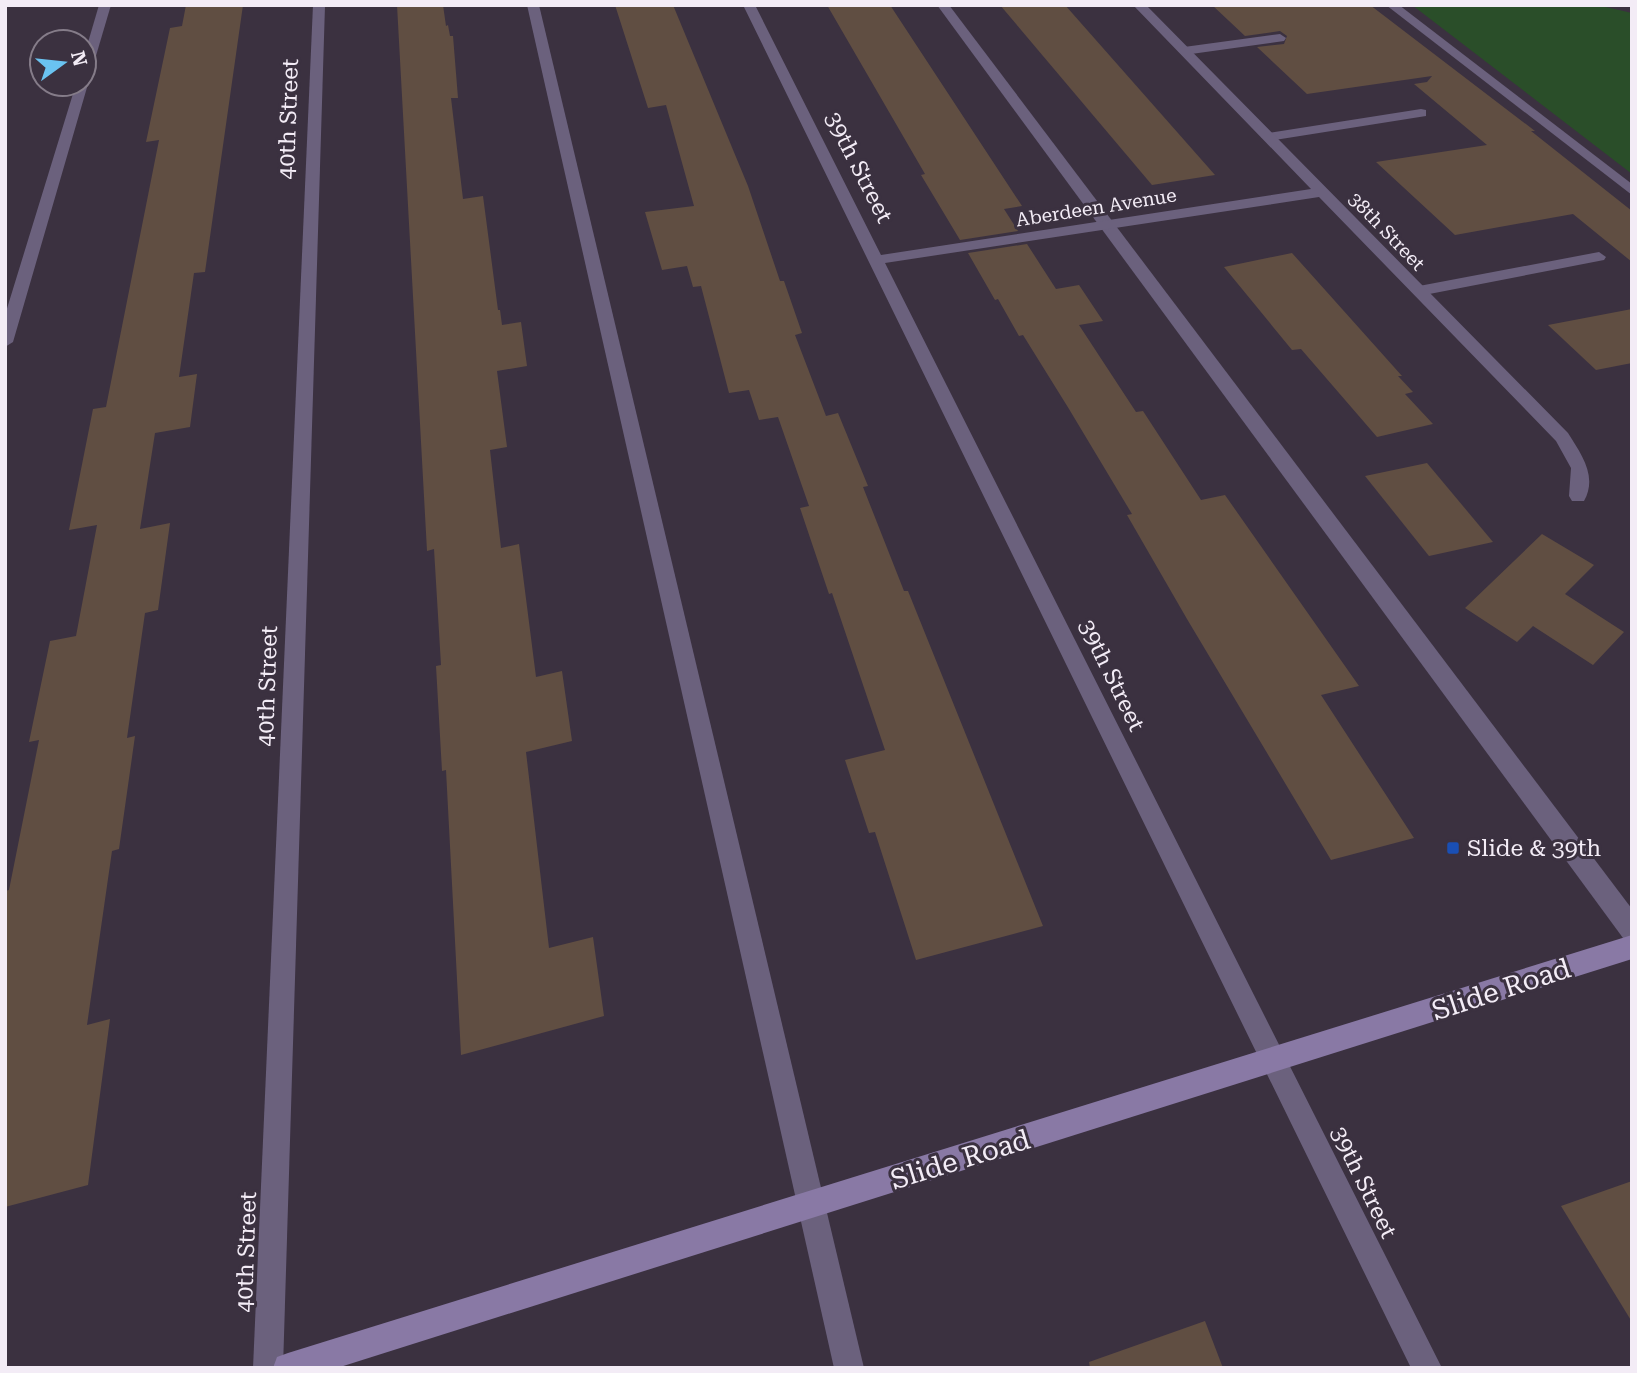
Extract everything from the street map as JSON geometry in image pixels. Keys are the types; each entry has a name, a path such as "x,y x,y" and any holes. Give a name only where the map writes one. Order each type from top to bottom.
{"main road":[{"name":"Slide Road","path":"288,1368 1632,947"}],"street":[{"path":"98,29 105,5"},
{"name":"40th Street","path":"268,1368 319,5"},
{"path":"533,5 849,1368"},
{"name":"39th Street","path":"749,5 1427,1368"},
{"path":"943,5 1632,929"},
{"name":"38th Street","path":"1139,5 1562,437 1580,468 1578,496"},
{"path":"1392,5 1632,191"},
{"path":"1184,51 1280,38"},
{"path":"5,342 78,98"},
{"path":"1268,137 1421,113"},
{"name":"Aberdeen Avenue","path":"876,260 1322,192"},
{"path":"1419,291 1599,257"}],"green space":[{"path":"1412,5 1597,5 1632,13 1632,174"}],"building":[{"path":"186,5 243,5 205,272 194,273 179,377 197,374 190,427 155,433 140,529 170,523 158,610 145,613 127,738 135,736 119,849 112,851 87,1025 110,1019 88,1185 5,1207 5,891 9,890 39,740 29,742 50,641 76,636 97,525 69,530 93,409 106,407 159,140 146,142 170,28 182,26"},
{"path":"397,5 443,5 446,26 448,25 450,36 453,36 458,98 451,98 463,199 483,196 502,325 521,322 527,366 497,371 507,447 490,450 501,548 519,544 536,677 562,671 572,741 526,752 549,948 593,937 604,1016 461,1055 446,770 442,771 436,666 441,665 434,549 427,551"},
{"path":"615,5 673,5 748,186 780,281 784,281 802,333 795,335 826,416 838,413 868,486 863,487 904,591 908,591 1043,926 916,960 875,832 869,833 845,760 885,750 800,508 809,506 778,417 759,420 749,390 729,393 701,286 693,287 687,266 662,270 645,212 694,206 666,105 648,108"},
{"path":"827,5 890,5 1022,206 1004,209 1018,231 960,240"},
{"path":"1000,5 1065,5 1215,175 1152,185"},
{"path":"1212,5 1370,5 1535,131 1531,131 1632,211 1632,262 1573,214 1455,235 1376,162 1487,145 1414,84 1427,82 1432,76 1307,94 1257,47 1284,44 1287,36 1280,31 1245,36"},
{"path":"1027,244 1056,289 1079,285 1103,321 1079,325 1136,412 1143,411 1201,500 1225,495 1359,686 1321,695 1414,838 1331,860 1127,515 1132,514 1023,335 1019,336 968,253"},
{"path":"1292,253 1402,376 1398,376 1413,392 1405,394 1433,424 1377,437 1301,349 1292,350 1224,267"},
{"path":"1632,309 1632,363 1596,370 1548,325"},
{"path":"1427,463 1493,542 1429,556 1365,476"},
{"path":"1542,534 1594,565 1565,594 1624,632 1593,665 1533,626 1517,642 1465,608"},
{"path":"1632,1181 1632,1322 1561,1206"},
{"path":"1205,1321 1223,1368 1090,1368 1089,1362"}],"place":[{"name":"Slide & 39th","path":"1453,848"}]}
